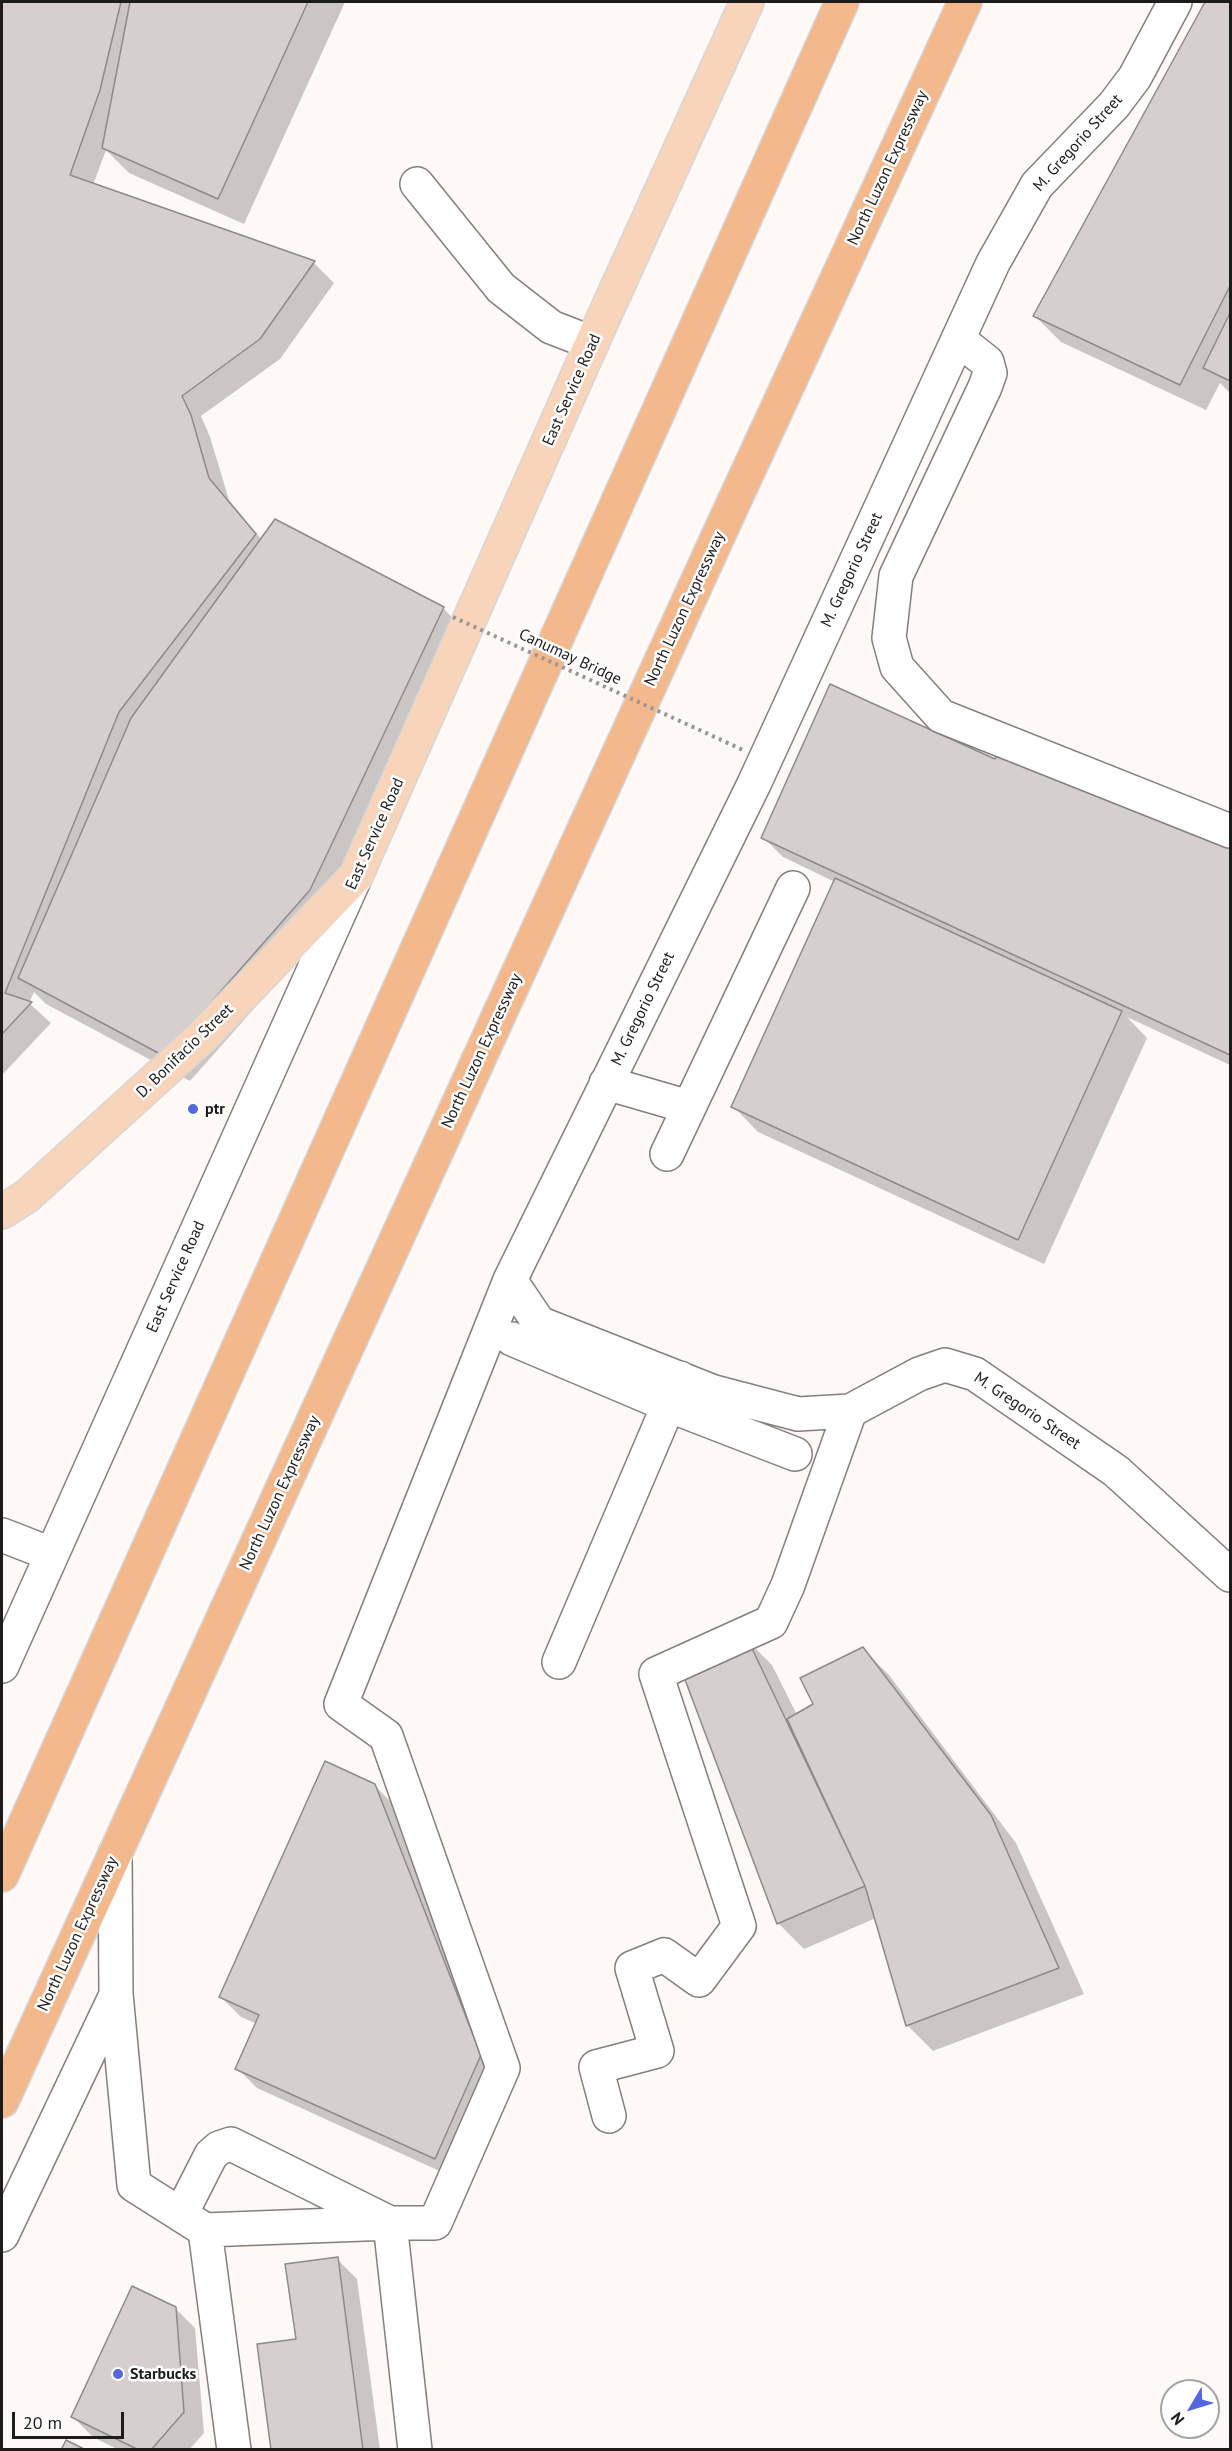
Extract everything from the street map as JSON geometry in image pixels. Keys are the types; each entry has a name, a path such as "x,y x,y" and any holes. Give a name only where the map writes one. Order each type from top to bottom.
{"highway":[{"path":"2,1875 842,2"},
{"name":"North Luzon Expressway","path":"2,2101 731,508 966,2"}],"main road":[{"name":"East Service Road","path":"356,876 592,343 747,2"},
{"name":"D. Bonifacio Street","path":"2,1212 27,1196 202,1037 356,876"}],"street":[{"name":"M. Gregorio Street","path":"1175,2 1135,77 1121,96 1037,185 993,263 754,784 510,1280 539,1323 674,1392 714,1392 798,1414 850,1411 919,1374 945,1365 975,1374 1116,1471 1230,1575"},
{"path":"417,184 501,288 551,327 592,343"},
{"path":"958,339 987,362 990,373 896,576 889,638 897,667 941,716 1230,831"},
{"name":"East Service Road","path":"2,1666 356,876"},
{"path":"667,1154 793,888"},
{"path":"606,1083 688,1107"},
{"path":"115,1854 116,1994 134,2185 193,2222 435,2223 503,2068 386,1736 341,1704 510,1280"},
{"path":"512,1339 674,1392 795,1454"},
{"path":"559,1662 674,1392"},
{"path":"609,2116 596,2067 657,2051 632,1968 664,1955 699,1980 739,1926 656,1674 768,1624 773,1619 788,1585 850,1411"},
{"path":"2,1535 51,1554"},
{"path":"2,2235 116,1994"},
{"path":"234,2450 193,2222 211,2155 219,2148 231,2144 390,2223"},
{"path":"390,2223 415,2450"}],"path":[{"name":"Canumay Bridge","path":"453,617 743,750"}],"building":[{"path":"2,2 121,2 100,90 70,175 315,261 260,339 182,396 191,415 209,478 256,534 119,712 5,993 32,1002 2,1034"},
{"path":"130,2 308,2 218,199 102,148"},
{"path":"1205,2 1230,2 1230,286 1180,385 1033,316"},
{"path":"1230,313 1230,381 1203,368"},
{"path":"275,519 444,607 310,890 164,1056 18,978 131,718"},
{"path":"830,684 995,759 1003,742 1230,846 1230,1055 761,838"},
{"path":"835,878 1122,1011 1018,1240 731,1107"},
{"path":"747,1638 865,1886 777,1924 681,1669"},
{"path":"863,1647 991,1815 1059,1968 906,2026 865,1886 787,1719 813,1704 800,1678"},
{"path":"325,1761 375,1784 481,2055 435,2159 235,2069 259,2015 219,1997"},
{"path":"338,2257 363,2450 271,2450 257,2344 296,2339 285,2264"},
{"path":"132,2286 176,2307 184,2412 151,2450 139,2450 71,2417"},
{"path":"66,2440 86,2450 61,2450"}],"place":[{"name":"ptr","path":"193,1109"},
{"name":"Starbucks","path":"118,2374"}]}
